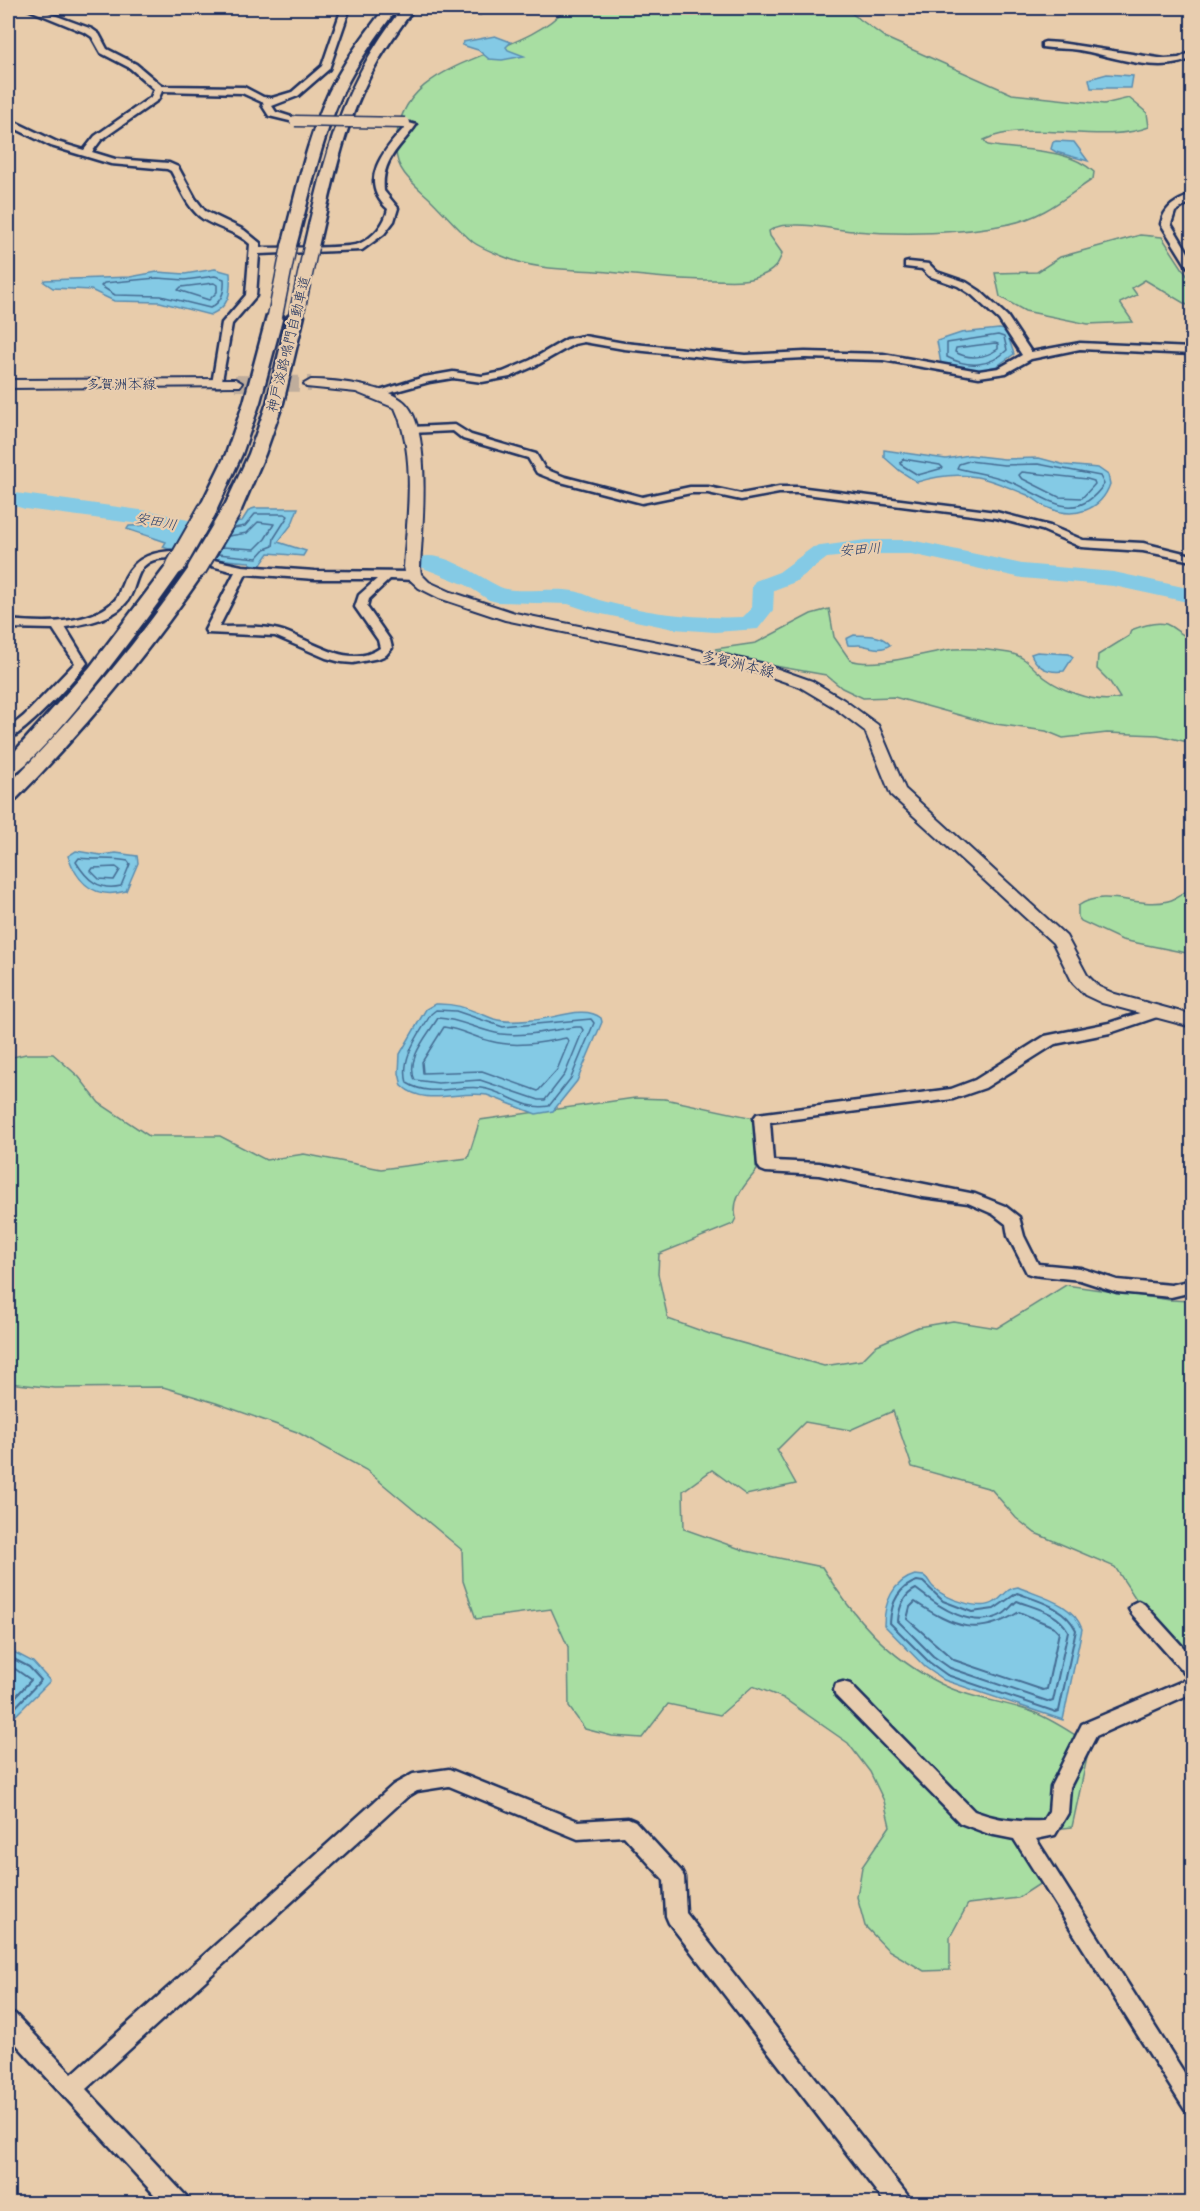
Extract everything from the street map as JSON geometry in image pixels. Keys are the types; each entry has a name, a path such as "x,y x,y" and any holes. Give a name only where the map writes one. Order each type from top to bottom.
{"highway":[{"name":"神戸淡路鳴門自動車道","path":"8,770 79,692 137,620 176,565 208,509 234,454 245,423 309,172 336,93 351,64 391,8"},
{"name":"神戸淡路鳴門自動車道","path":"8,796 103,697 159,625 197,569 232,510 275,403 330,170 354,94 369,64 408,8"}],"main road":[{"name":"多賀洲本線","path":"8,384 235,383"},
{"path":"311,384 346,384 378,393 401,406 411,430 415,492 412,567 414,576"},
{"name":"多賀洲本線","path":"414,576 424,585 445,595 511,617 761,668 806,684 838,703 872,729 897,791 1060,940 1080,978 1092,991 1109,999 1155,1013 1192,1021"}],"street":[{"path":"28,8 89,31 96,36 104,51 133,66 159,88 244,90 261,100 273,101"},
{"path":"256,251 358,248 369,244 392,217 393,208 382,198 379,189 381,170 396,141 408,131 411,125 295,121 272,114 267,105 295,94 326,67 346,8"},
{"path":"461,8 480,10 485,8"},
{"path":"1045,45 1066,44 1160,62 1187,60 1192,55"},
{"path":"87,153 98,138 155,98 159,88"},
{"path":"8,122 47,141 114,162 169,166 175,169 195,205 203,214 244,232 255,243 251,296 227,323 217,384"},
{"path":"1192,198 1174,208 1166,224 1192,266"},
{"path":"909,265 925,266 933,274 962,284 976,292 1002,318 1028,356"},
{"path":"378,393 428,379 453,375 482,379 506,375 535,362 571,341 584,339 624,346 745,358 827,355 883,357 939,365 961,372 979,374 1002,372 1028,356 1087,345 1192,351"},
{"path":"411,430 455,428 467,437 532,456 541,471 561,479 642,500 700,489 741,497 779,490 798,490 996,515 1046,528 1081,543 1143,547 1192,558"},
{"path":"8,624 57,625 101,615 121,602 132,572 137,565 147,559 171,555 242,570 315,575 414,576"},
{"path":"242,570 211,630 247,629 278,633 342,660 361,659 382,653 386,648 384,640 362,607 363,598 387,576"},
{"path":"8,735 28,718 81,663 57,625"},
{"path":"1155,1013 1110,1028 1068,1035 1050,1041 980,1084 953,1094 762,1118 766,1166 819,1169 922,1191 970,1198 999,1210 1013,1221 1016,1236 1033,1269 1080,1274 1117,1286 1171,1291 1192,1286"},
{"path":"1138,1609 1192,1669"},
{"path":"843,1690 968,1817 995,1828 1020,1831 1048,1829 1058,1813 1061,1786 1089,1730 1192,1685"},
{"path":"72,2088 400,1791 413,1782 449,1777 578,1830 628,1827 674,1877 676,1916 900,2204"},
{"path":"1020,1831 1192,2103"},
{"path":"8,2021 178,2204"}],"green space":[{"path":"566,8 844,8 886,38 1012,94 1104,104 1129,98 1147,113 1149,127 1109,134 1021,132 1002,134 984,140 988,145 1058,154 1083,164 1094,172 1093,179 1053,206 1033,217 1009,224 952,232 912,233 854,231 802,225 781,226 769,231 782,253 778,263 764,275 744,280 677,279 545,268 502,256 473,242 402,171 396,150 401,118 415,95 436,77 545,26"},
{"path":"1140,235 1162,237 1192,283 1192,308 1145,280 1132,288 1137,295 1120,303 1133,322 1088,324 1025,311 1000,297 995,273 1037,272 1060,257"},
{"path":"829,609 834,637 850,660 887,661 954,649 1002,652 1021,657 1044,677 1075,694 1110,700 1120,698 1110,682 1097,669 1098,655 1129,636 1131,630 1153,624 1166,624 1192,639 1192,743 1158,735 1107,733 1063,738 1046,731 988,723 894,697 863,698 842,688 826,675 747,661 715,649 756,643 811,614"},
{"path":"1192,887 1192,954 1122,940 1081,921 1078,917 1078,906 1099,898 1157,903 1174,899"},
{"path":"26,1054 53,1054 79,1077 99,1103 149,1136 220,1136 266,1160 304,1154 381,1169 468,1158 480,1120 635,1098 665,1099 754,1118 757,1170 738,1198 736,1218 733,1224 659,1254 658,1274 668,1319 710,1334 824,1366 862,1360 877,1345 918,1327 953,1321 997,1328 1066,1285 1192,1301 1192,1656 1136,1599 1115,1567 1035,1533 1016,1518 991,1489 912,1467 893,1411 850,1430 805,1422 777,1450 796,1484 746,1495 712,1470 683,1491 684,1529 746,1551 822,1567 846,1603 873,1634 904,1661 922,1673 963,1693 1038,1714 1090,1744 1072,1827 1053,1829 1039,1834 1044,1881 1018,1898 968,1904 950,1937 950,1970 924,1971 888,1950 865,1926 857,1897 862,1867 890,1826 884,1801 870,1772 848,1743 783,1698 753,1686 720,1715 668,1704 642,1738 612,1736 585,1729 569,1707 568,1647 551,1609 476,1619 463,1581 462,1550 366,1470 297,1432 163,1387 55,1388 8,1383 8,1058"}],"water":[{"path":"495,36 511,42 506,47 508,50 524,56 502,60 489,59 478,50 462,45 463,42"},
{"path":"1107,74 1133,76 1131,88 1091,88 1089,79"},
{"path":"1053,142 1074,142 1088,161 1051,149"},
{"path":"215,269 230,273 230,287 225,303 210,315 160,302 114,301 91,290 53,288 44,282 45,280 130,277 157,272 185,274"},
{"path":"1006,330 1014,354 997,366 966,371 941,364 937,341 961,333"},
{"path":"884,450 946,459 969,455 1004,459 1039,458 1065,465 1098,468 1108,475 1110,484 1100,501 1093,506 1067,513 1049,508 1028,495 977,477 947,476 917,482 884,457"},
{"path":"298,508 292,524 278,542 306,551 303,556 269,553 260,566 250,564 250,562 206,558 163,547 166,542 127,529 129,526 242,521 249,510"},
{"path":"854,635 879,637 890,645 878,648 848,645 846,639"},
{"path":"1037,652 1069,654 1073,657 1064,671 1053,671 1037,663 1031,654"},
{"path":"76,851 101,855 116,853 137,856 138,863 126,891 105,893 89,887 77,875 68,856"},
{"path":"435,1004 459,1006 503,1021 540,1019 586,1012 601,1018 602,1022 577,1081 553,1111 536,1114 487,1095 421,1096 402,1086 399,1073 400,1054 426,1009"},
{"path":"915,1575 927,1578 933,1587 945,1595 972,1605 989,1605 1011,1589 1018,1587 1055,1602 1071,1613 1078,1620 1082,1629 1063,1720 944,1680 925,1667 884,1625 891,1594 901,1582"},
{"path":"8,1649 33,1662 50,1681 8,1723"}],"waterway":[{"name":"安田川","path":"8,498 155,519 212,533"},
{"name":"安田川","path":"429,562 474,580 497,595 571,597 592,605 674,622 715,625 750,624 762,610 763,586 787,577 821,552 866,547 911,547 1022,571 1114,579 1192,596"}],"tunnel":[{"path":"452,8 461,8"},
{"path":"235,383 311,384"}]}
